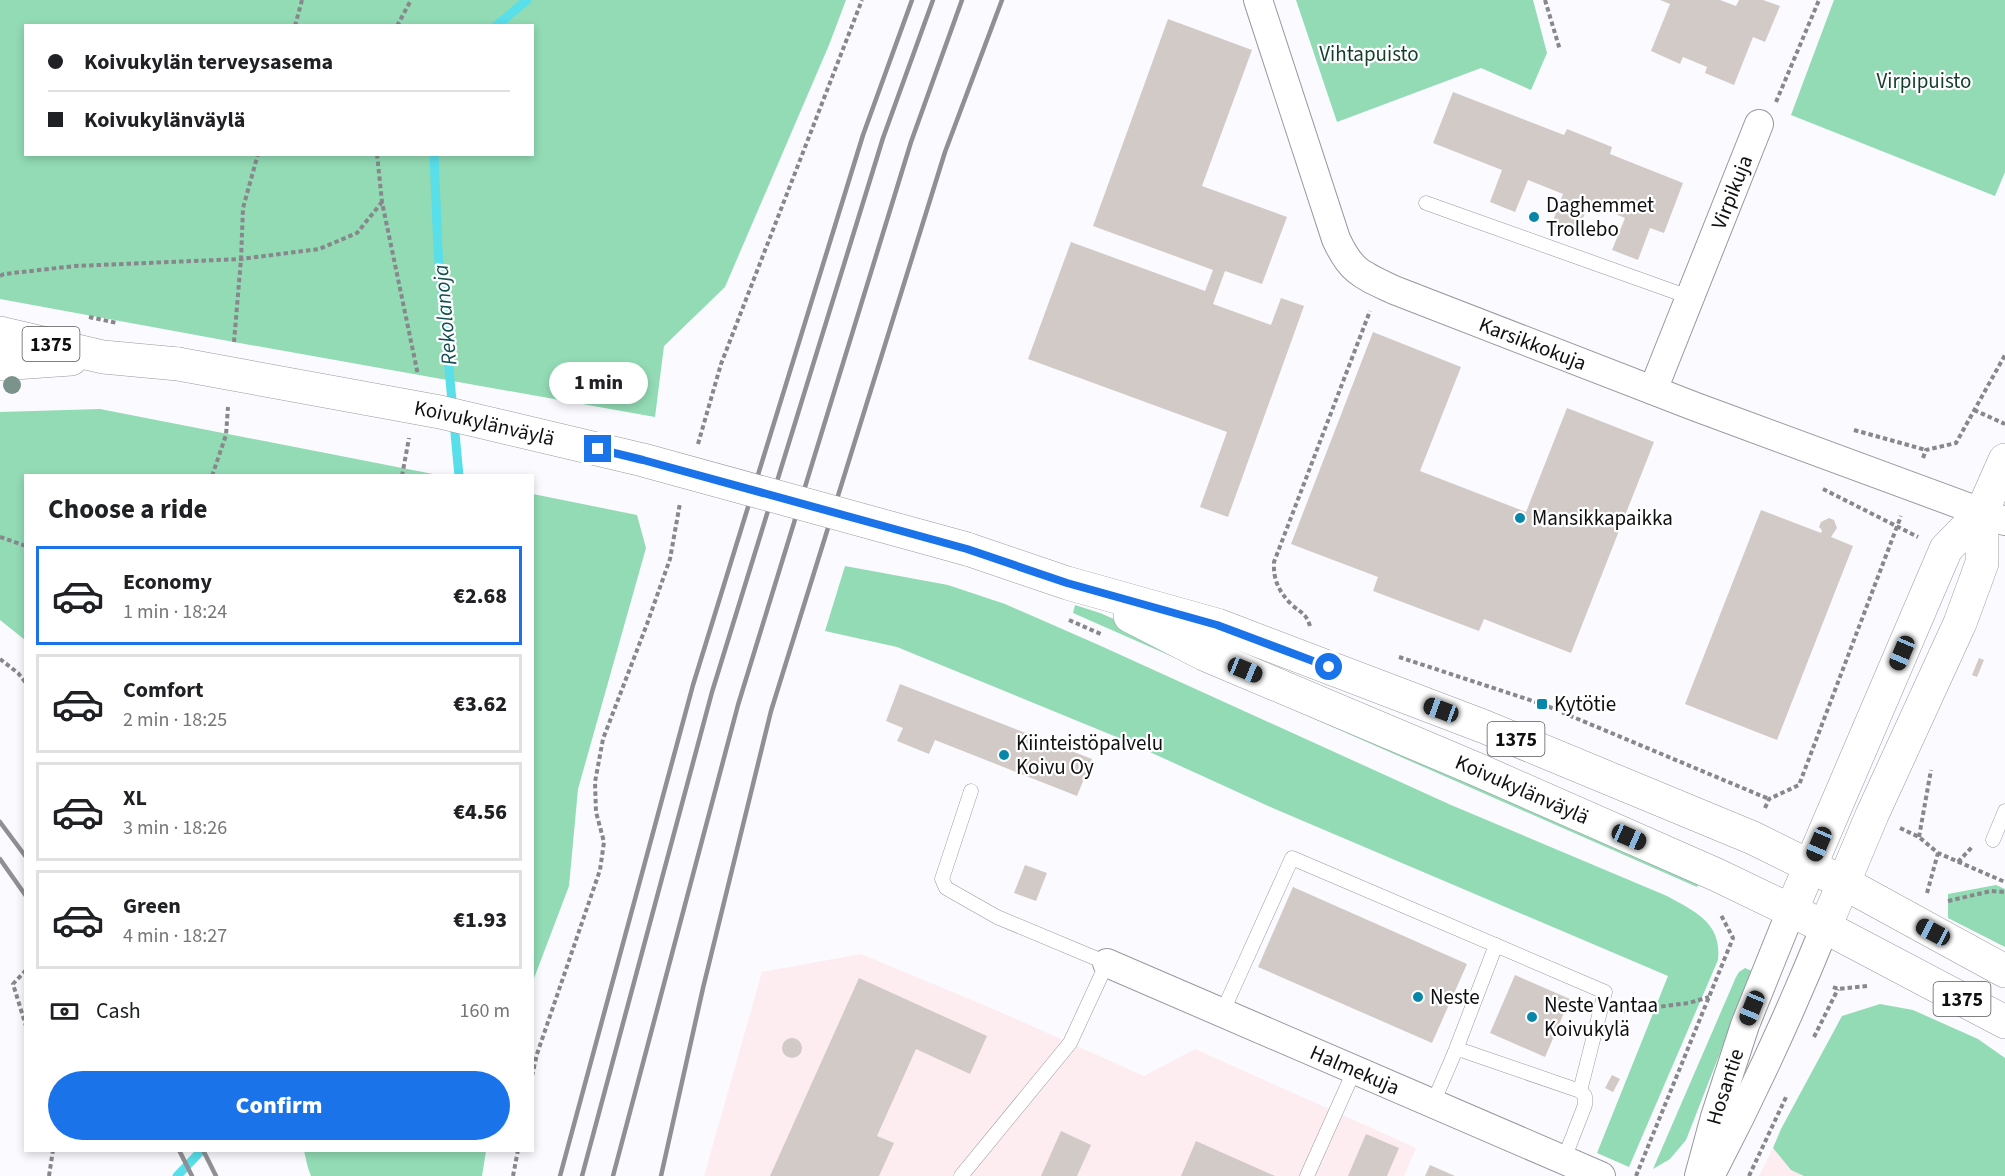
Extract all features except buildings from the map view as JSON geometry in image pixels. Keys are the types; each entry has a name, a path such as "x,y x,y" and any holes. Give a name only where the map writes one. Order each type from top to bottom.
{"main road":[{"name":"Koivukylänväylä","path":"0,333 103,357 178,364 451,415 643,460 967,549 1067,583 1217,625 1485,727 1753,838 1844,883 2005,971"},
{"name":"Koivukylänväylä","path":"0,364 103,357"},
{"path":"1844,883 1960,623 1982,563 2005,460"},
{"path":"1810,866 1946,549 1994,517"},
{"name":"Koivukylänväylä","path":"1067,583 1204,654 1465,764 1734,883 1825,927 2005,1022"},
{"name":"Hosantie","path":"1791,911 1810,866"},
{"name":"Hosantie","path":"1825,927 1844,883"}],"street":[{"name":"Karsikkokuja","path":"1258,0 1336,239 1346,259 1363,275 1394,290 1653,390 1994,517"},
{"name":"Virpikuja","path":"1653,390 1759,124"},
{"name":"Hosantie","path":"1699,1176 1714,1117 1745,1025 1791,911"},
{"name":"Hosantie","path":"1710,1176 1739,1121 1825,927"},
{"name":"Halmekuja","path":"1107,963 1601,1176"}],"lane":[{"path":"1426,203 1689,297"},
{"path":"961,1176 1070,1043 1107,963 997,917 946,888 942,879 971,791"},
{"path":"1994,840 2005,811"},
{"path":"1222,1013 1292,858 1605,992 1580,1091"},
{"path":"1433,1103 1496,945"},
{"path":"1455,1052 1461,1050 1580,1091 1585,1096 1585,1105 1564,1159"},
{"path":"1307,1176 1355,1070"}],"path":[{"path":"296,24 302,0"},
{"path":"398,24 411,0"},
{"path":"696,450 721,364 862,0"},
{"path":"1545,0 1560,50"},
{"path":"1759,124 1777,100 1817,1"},
{"path":"241,259 243,208 257,156"},
{"path":"377,156 382,202 420,386"},
{"path":"0,276 75,266 241,259 319,249 357,233 382,202"},
{"path":"1310,627 1307,616 1277,587 1273,573 1274,561 1371,310 1378,309"},
{"path":"1849,429 1926,450 1956,443 2005,355"},
{"path":"1974,410 2005,424"},
{"path":"402,474 411,431"},
{"path":"1753,838 1769,799 1799,785 1926,450"},
{"path":"534,1067 600,870 604,842 596,812 595,782 603,739 670,559 683,492"},
{"path":"0,537 24,545"},
{"path":"0,659 24,680"},
{"path":"1872,816 1919,837 1938,853 2005,882"},
{"path":"1636,1176 1733,938 1721,913 1734,883"},
{"path":"1944,902 1991,891 2005,892"},
{"path":"24,972 13,984 24,1020"},
{"path":"1645,1010 1689,1003 1709,997"},
{"path":"50,1176 53,1152"},
{"path":"513,1176 518,1152"}],"shaded area":[{"path":"861,954 998,1011 1144,1076 1195,1049 1416,1148 1404,1176 704,1176 762,972"},
{"path":"1773,1148 1835,1176 1759,1176"}],"green space":[{"path":"0,0 846,0 829,45 725,287 664,346 655,417 0,299"},
{"name":"Vihtapuisto","path":"1296,0 1533,0 1547,53 1531,90 1481,68 1337,122"},
{"name":"Virpipuisto","path":"1834,0 2005,0 2005,172 1995,196 1791,115"},
{"path":"100,409 433,474 24,474 24,639 0,620 0,412"},
{"path":"534,494 637,515 646,548 578,789 569,886 534,978"},
{"path":"845,566 948,585 1005,604 1451,805 1667,896 1705,920 1716,937 1718,960 1629,1167 1597,1153 1668,976 1275,809 1119,738 897,647 825,631"},
{"path":"1075,605 1100,613 1703,876 1697,887 1073,613"},
{"path":"1996,885 2005,889 2005,947 1948,918 1948,894"},
{"path":"1745,968 1752,971 1686,1140 1670,1159 1653,1169 1736,977"},
{"path":"1880,1004 1913,1010 1978,1039 2005,1058 2005,1176 1804,1176 1791,1170 1773,1148 1842,1016"},
{"path":"304,1152 486,1152 482,1176 311,1176"}],"waterway":[{"name":"Rekolanoja","path":"498,24 527,0"},
{"name":"Rekolanoja","path":"434,156 438,251 459,474"},
{"name":"Rekolanoja","path":"177,1176 200,1152"}],"railway":[{"path":"560,1176 693,685 863,135 912,0"},
{"path":"582,1176 712,692 883,138 933,0"},
{"path":"613,1176 738,705 911,142 962,0"},
{"path":"661,1176 703,988 771,711 945,152 1002,0"},
{"path":"0,822 24,854"},
{"path":"0,859 24,893"},
{"path":"180,1152 192,1176"},
{"path":"204,1152 216,1176"}],"place":[{"name":"Daghemmet Trollebo","path":"1534,217"},
{"name":"Mansikkapaikka","path":"1520,518"},
{"name":"Kytötie","path":"1542,704"},
{"name":"Kiinteistöpalvelu Koivu Oy","path":"1004,755"},
{"name":"Neste","path":"1418,997"},
{"name":"Neste Vantaa Koivukylä","path":"1532,1017"}],"route":[{"path":"598,449 967,549 1067,583 1217,625 1329,667"}]}
